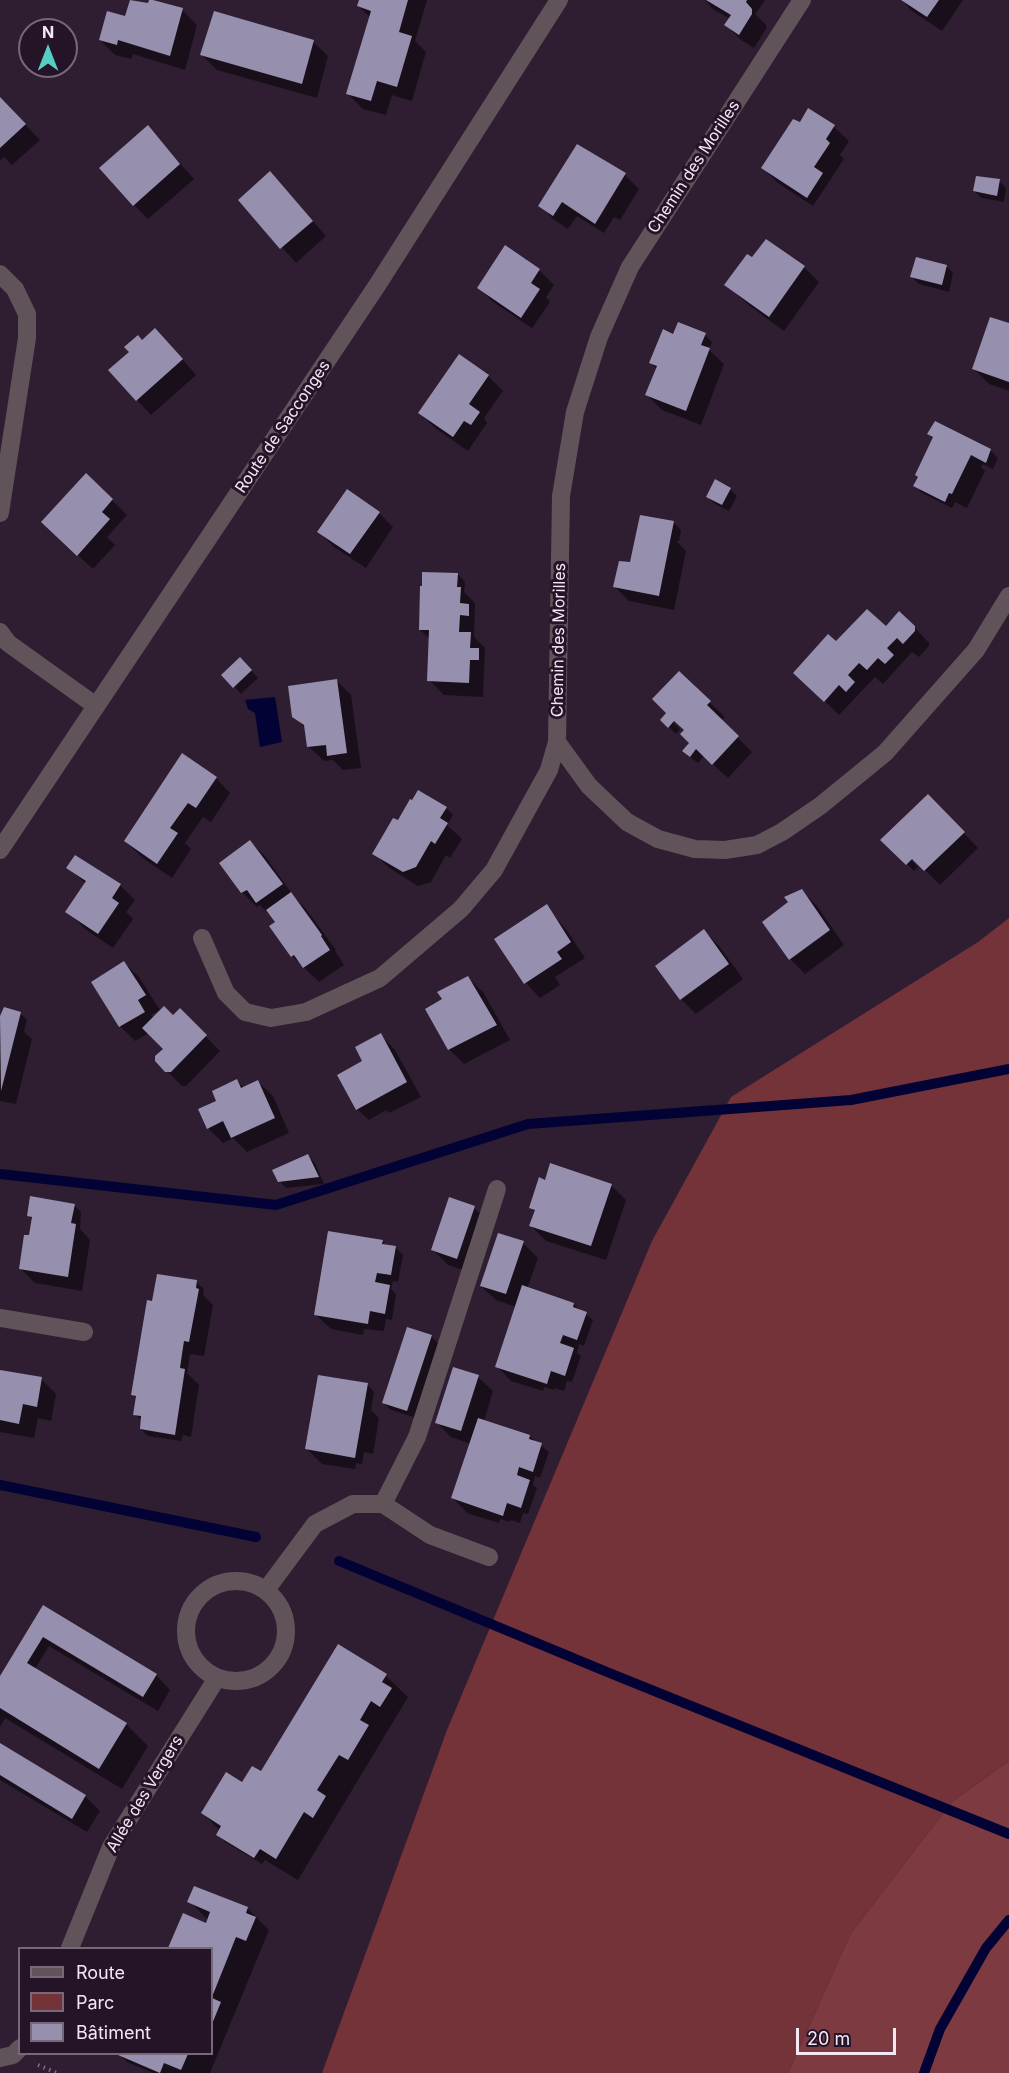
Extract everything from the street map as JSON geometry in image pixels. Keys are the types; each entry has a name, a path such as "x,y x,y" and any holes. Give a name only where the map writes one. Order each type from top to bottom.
{"street":[{"name":"Route de Sacconges","path":"0,850 378,284 559,0"},
{"name":"Chemin des Morilles","path":"802,0 630,267 599,337 575,412 561,496 558,742 589,786 627,822 658,839 695,849 725,850 757,845 782,832 820,806 885,753 976,650 1009,596"},
{"path":"0,274 15,289 27,314 27,338 0,513"},
{"path":"0,632 8,643 96,706"},
{"path":"202,938 226,993 245,1012 271,1018 306,1012 380,978 461,909 494,870 549,770 558,742"},
{"path":"383,1504 417,1437 497,1189"},
{"path":"0,1318 84,1332"},
{"path":"266,1590 315,1524 353,1504 383,1504 430,1534 489,1557"},
{"path":"243,1581 266,1590 282,1609 287,1632 280,1655 264,1673 241,1681 217,1678 197,1663 186,1641 187,1617 199,1596 219,1583 243,1581"},
{"name":"Allée des Vergers","path":"70,1947 111,1847 217,1678"},
{"path":"0,2058 13,2055 18,2050"}],"green space":[{"path":"1009,918 1009,1761 952,1802 851,1933 788,2073 322,2073 447,1730 652,1241 731,1097 978,942"}],"shaded area":[{"path":"275,697 282,742 260,747 255,713 248,709 245,700"},
{"path":"1009,1761 1009,2073 788,2073 851,1933 952,1802"}],"building":[{"path":"130,0 148,3 149,0 153,0 183,8 170,56 118,40 117,45 99,40 107,11 125,16"},
{"path":"359,0 408,0 399,32 412,36 397,87 377,81 371,101 346,94 371,11 357,6"},
{"path":"706,0 747,0 752,14 739,35 724,25 731,15"},
{"path":"901,0 939,0 927,17"},
{"path":"214,11 314,40 302,84 200,55"},
{"path":"0,97 26,124 0,148"},
{"path":"808,108 835,125 826,139 830,143 814,167 823,173 807,198 761,168 793,119 800,122"},
{"path":"148,125 180,164 133,206 99,168"},
{"path":"577,144 626,173 595,224 562,202 553,216 538,206"},
{"path":"270,171 313,221 280,249 238,200"},
{"path":"976,176 1000,179 997,196 973,191"},
{"path":"766,239 805,266 769,317 724,285 747,254 752,257"},
{"path":"505,245 540,269 531,283 540,289 521,318 477,288"},
{"path":"916,257 947,265 942,285 910,277"},
{"path":"990,317 1009,323 1009,382 972,369"},
{"path":"678,322 706,333 701,345 710,348 686,411 645,395 657,366 649,363 663,329 673,334"},
{"path":"155,328 183,359 136,401 108,370 129,352 124,347 138,335 142,340"},
{"path":"459,354 489,375 469,404 480,412 471,425 464,421 453,437 418,413"},
{"path":"935,421 991,449 986,463 971,455 952,494 949,493 945,502 913,486 918,477 915,475 933,437 927,434"},
{"path":"86,473 113,499 102,512 110,519 77,556 41,522"},
{"path":"715,479 731,488 722,505 706,497"},
{"path":"347,489 380,512 350,554 317,532"},
{"path":"640,515 674,521 659,596 613,587 619,561 630,562"},
{"path":"422,572 458,573 457,587 461,587 460,603 469,604 469,616 460,615 459,632 471,632 470,648 479,648 479,660 470,660 469,683 427,681 429,630 419,630"},
{"path":"867,609 886,626 899,611 915,626 915,631 903,644 897,638 887,648 894,655 885,664 878,658 867,670 859,663 848,675 855,682 846,692 839,685 824,702 793,673 828,634 836,641"},
{"path":"240,657 252,670 233,688 221,675"},
{"path":"679,671 711,701 707,705 739,736 712,765 696,749 690,757 682,751 689,743 680,734 684,730 674,721 668,728 660,720 666,713 652,699"},
{"path":"337,679 347,753 327,756 326,745 307,747 304,725 292,717 288,686"},
{"path":"182,753 217,777 196,808 188,803 170,828 178,833 157,864 124,841"},
{"path":"418,790 447,807 440,818 448,823 435,844 431,841 416,867 403,872 372,854 393,818 398,820"},
{"path":"928,794 965,832 924,871 912,859 906,865 880,840"},
{"path":"250,840 283,884 256,903 247,890 241,893 219,863"},
{"path":"75,855 121,884 112,898 119,903 98,934 65,912 86,881 66,868"},
{"path":"802,889 830,930 789,960 762,922 788,902 784,897"},
{"path":"291,892 330,950 303,968 294,955 291,957 269,926 275,922 266,910"},
{"path":"547,904 571,942 557,952 562,959 524,984 494,939"},
{"path":"704,929 729,964 680,1000 655,966"},
{"path":"124,961 146,995 138,1000 145,1012 119,1027 91,982"},
{"path":"468,976 497,1025 448,1050 425,1009 442,999 437,992"},
{"path":"164,1006 173,1015 180,1008 207,1035 171,1072 165,1072 155,1061 155,1056 163,1049 142,1028"},
{"path":"4,1007 21,1012 1,1091 0,1016"},
{"path":"381,1033 407,1082 356,1110 337,1075 362,1061 355,1047"},
{"path":"237,1079 241,1088 258,1080 275,1118 231,1138 223,1121 207,1129 198,1109 216,1101 212,1091"},
{"path":"308,1154 319,1177 278,1182 272,1170"},
{"path":"550,1163 612,1184 591,1246 529,1226 535,1210 529,1208 539,1177 545,1180"},
{"path":"30,1196 75,1204 71,1223 76,1224 68,1277 19,1269 24,1235 29,1235 32,1217 27,1216"},
{"path":"449,1197 475,1206 457,1259 431,1250"},
{"path":"328,1231 383,1240 382,1244 396,1246 391,1275 377,1273 375,1282 390,1285 385,1314 370,1311 368,1324 314,1315"},
{"path":"498,1233 524,1241 506,1294 480,1286"},
{"path":"157,1274 197,1280 196,1288 199,1289 189,1342 184,1341 180,1368 185,1369 175,1435 140,1429 141,1416 133,1415 136,1396 131,1395 147,1300 152,1301"},
{"path":"522,1285 574,1303 573,1307 587,1312 577,1340 563,1335 560,1343 574,1348 565,1376 551,1371 547,1384 495,1367"},
{"path":"407,1327 432,1335 407,1411 382,1403"},
{"path":"453,1367 479,1375 461,1431 435,1423"},
{"path":"0,1370 42,1377 37,1407 23,1404 19,1424 0,1420"},
{"path":"318,1375 368,1383 355,1458 305,1449"},
{"path":"478,1418 530,1435 529,1439 542,1443 533,1472 519,1467 517,1475 530,1480 521,1508 507,1503 503,1516 451,1498"},
{"path":"43,1605 157,1674 143,1697 43,1637 27,1663 127,1723 99,1769 0,1708 0,1676"},
{"path":"338,1644 387,1674 382,1682 392,1688 380,1707 371,1701 360,1720 369,1725 348,1760 339,1755 317,1790 326,1796 313,1818 304,1812 276,1859 260,1849 254,1858 216,1835 221,1826 201,1813 226,1772 242,1782 252,1766 261,1771"},
{"path":"0,1743 86,1795 72,1819 0,1775"},
{"path":"194,1886 248,1907 246,1913 256,1917 246,1941 236,1937 213,1994 213,1947 168,1947 183,1913 206,1923 210,1912 187,1902"},
{"path":"213,1998 221,2002 213,2022"},
{"path":"118,2055 188,2055 181,2070 164,2063 160,2073"}],"waterway":[{"path":"0,1174 276,1205 528,1124 851,1100 1009,1069"},
{"path":"0,1485 256,1537"},
{"path":"339,1561 1009,1834"},
{"path":"924,2073 940,2029 986,1948 1009,1920"}]}
